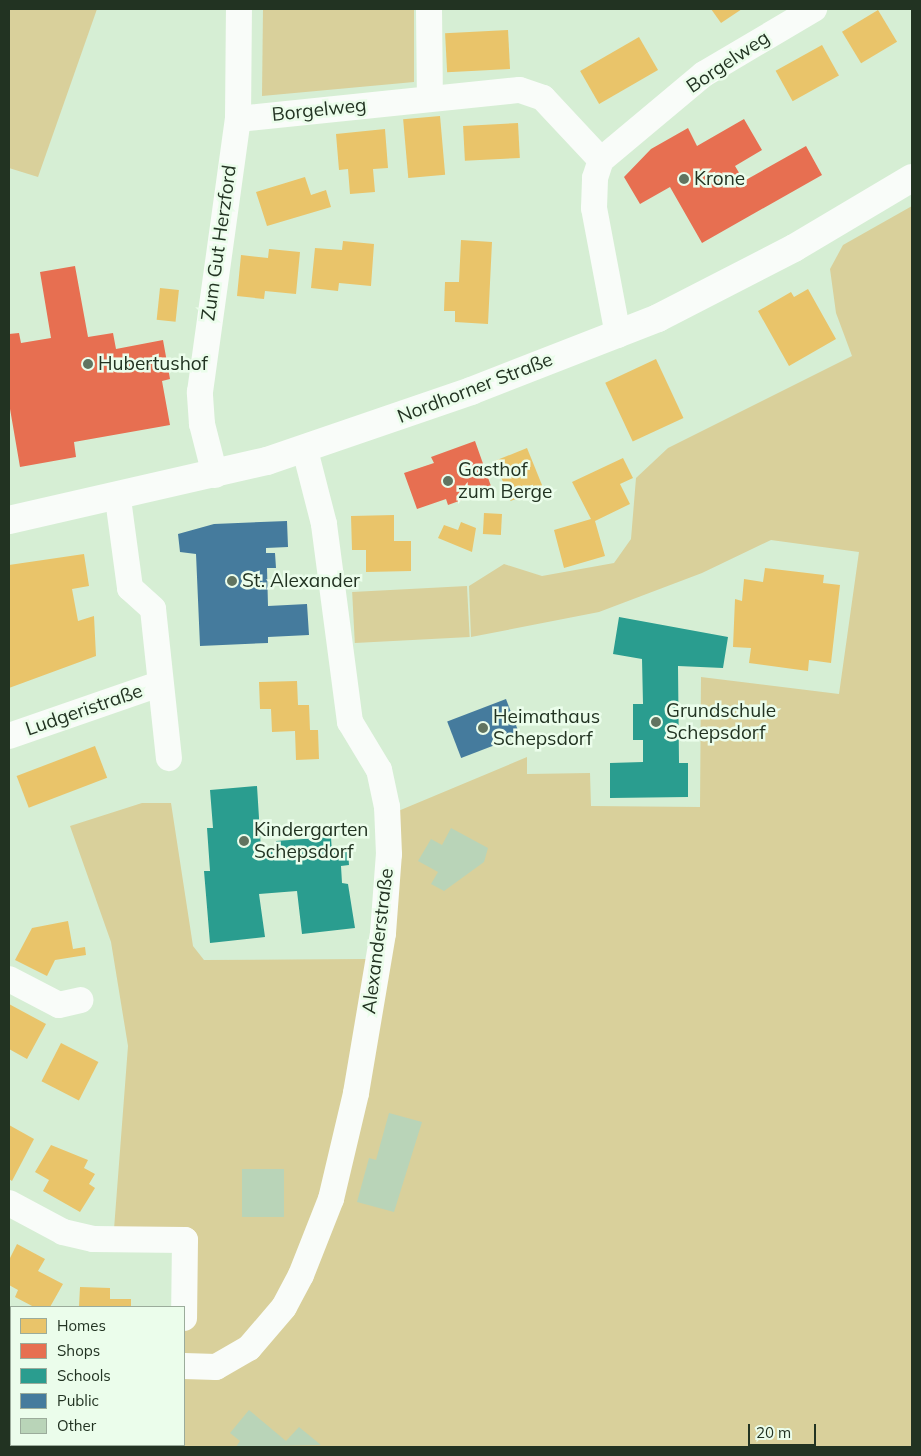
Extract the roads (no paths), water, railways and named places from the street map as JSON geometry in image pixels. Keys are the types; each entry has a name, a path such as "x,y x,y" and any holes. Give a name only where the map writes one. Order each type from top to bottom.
{"main road":[{"name":"Nordhorner Straße","path":"9,520 118,498 215,475 305,450 618,335 794,248 912,178"}],"street":[{"name":"Zum Gut Herzford","path":"215,475 202,424 200,392 238,119 239,9"},
{"path":"429,9 430,98"},
{"name":"Borgelweg","path":"238,119 520,90 544,98 601,160 704,74 814,9"},
{"path":"601,160 595,178 594,208 618,335"},
{"name":"Alexanderstraße","path":"185,1366 216,1367 249,1348 284,1307 301,1275 331,1199 356,1093 383,933 389,854 387,807 379,770 350,722 324,524 305,450"},
{"name":"Ludgeristraße","path":"118,498 130,588 153,609 159,684 169,758"},
{"name":"Ludgeristraße","path":"9,736 159,684"},
{"path":"9,979 59,1005 80,1000"},
{"path":"9,1203 63,1232 93,1239 185,1240 184,1306"}],"place":[{"name":"Krone","path":"684,179"},
{"name":"Hubertushof","path":"88,364"},
{"name":"Gasthof zum Berge","path":"448,481"},
{"name":"St. Alexander","path":"232,581"},
{"name":"Grundschule Schepsdorf","path":"656,722"},
{"name":"Heimathaus Schepsdorf","path":"483,728"},
{"name":"Kindergarten Schepsdorf","path":"244,841"}]}
